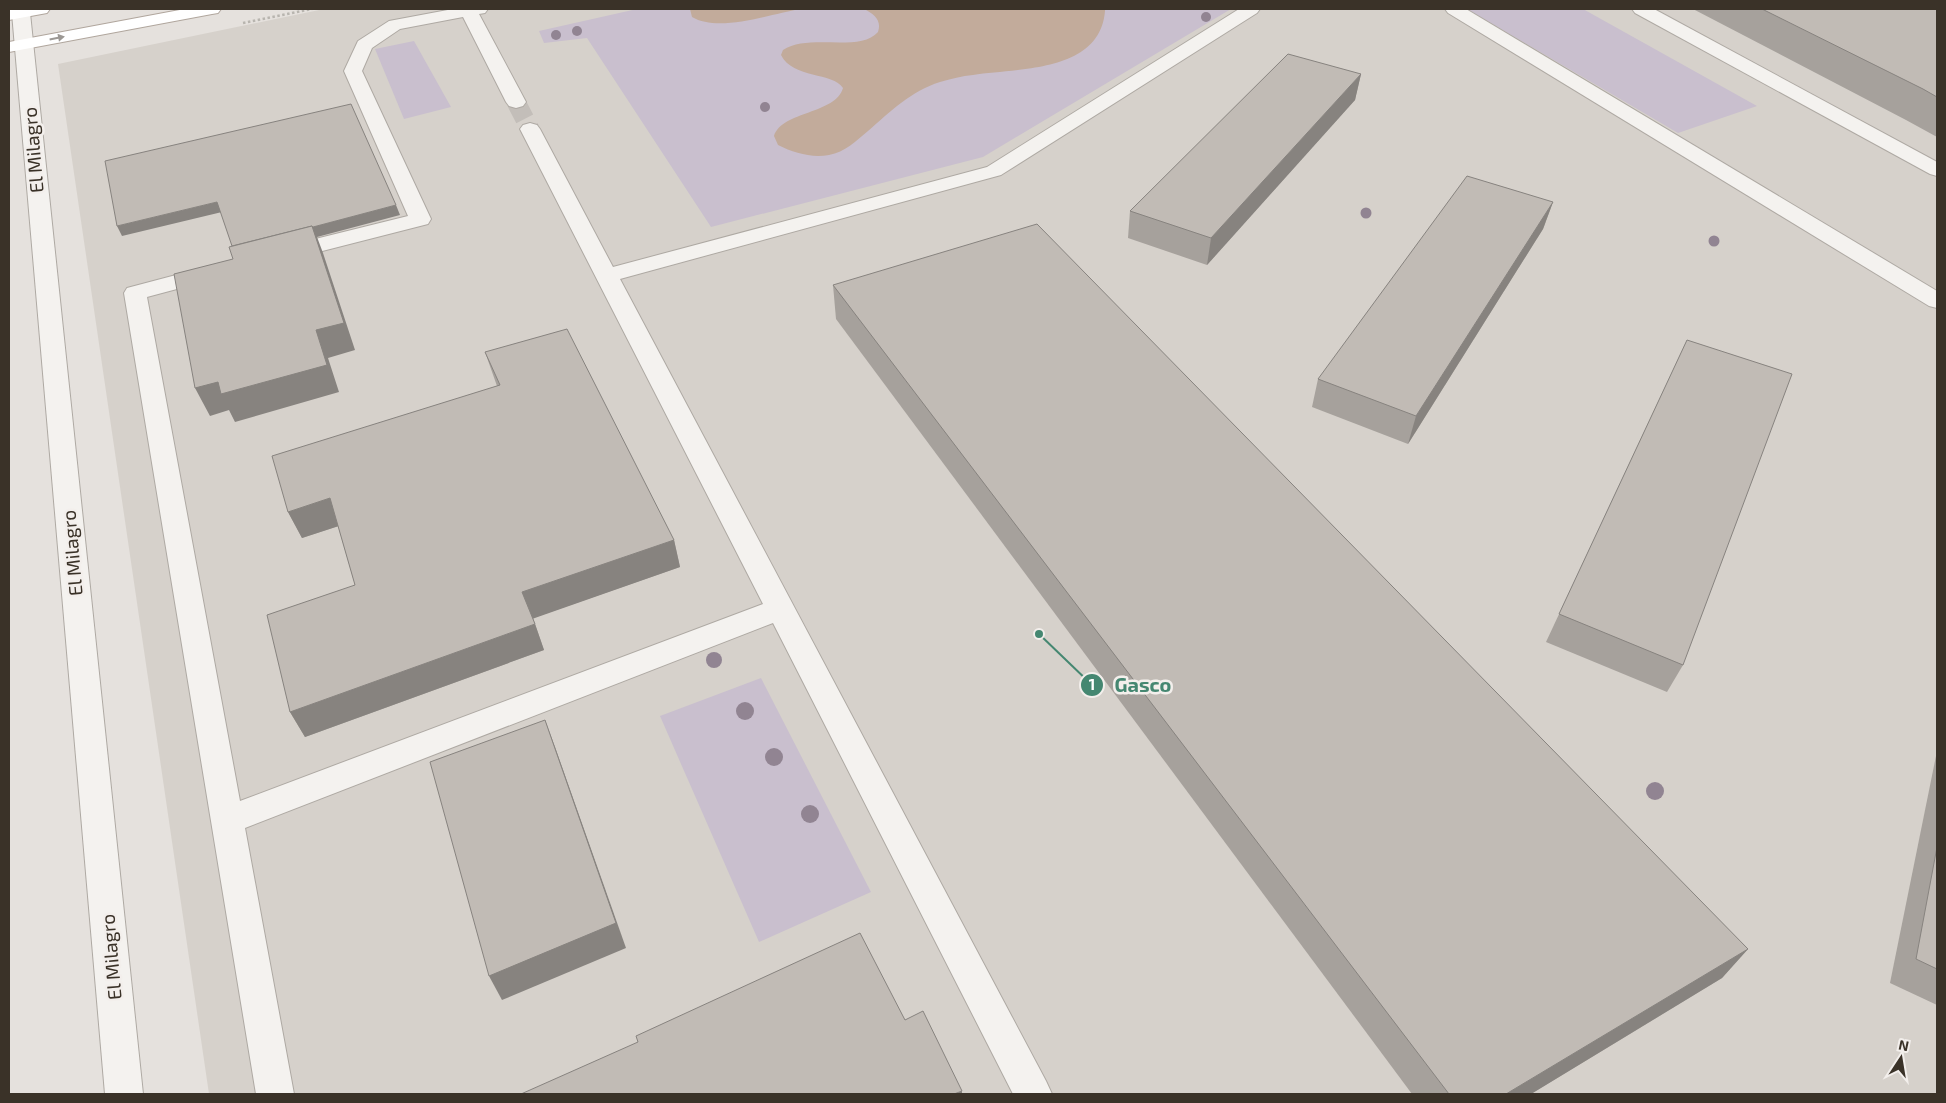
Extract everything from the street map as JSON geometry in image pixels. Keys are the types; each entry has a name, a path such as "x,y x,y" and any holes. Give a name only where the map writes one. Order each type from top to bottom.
{"main road":[{"path":"16,46 212,9"}],"street":[{"path":"260,260 420,219 353,71 364,45 395,25 472,9 516,102"},
{"path":"606,276 994,171 1252,9"},
{"path":"1454,9 1937,300"},
{"path":"1641,9 1937,170"},
{"name":"El Milagro","path":"23,12 16,46 124,1094"},
{"path":"530,129 1033,1094"},
{"path":"231,268 135,293 276,1094"},
{"path":"227,820 780,609"}],"shaded area":[{"path":"324,9 1937,9 1937,1094 209,1094 58,64"},
{"path":"637,9 1231,9 983,157 711,227 587,38 544,43 539,31"},
{"path":"690,9 800,9 745,21 716,23 692,17"},
{"path":"864,9 1105,9 1105,11 1100,31 1088,46 1073,57 1054,64 965,76 929,86 910,96 855,142 835,154 809,155 778,145 774,136 779,128 787,122 830,103 838,97 843,88 831,79 794,68 781,55 783,50 794,45 806,43 847,42 870,38 878,32 879,24 874,15"},
{"path":"1467,9 1583,9 1757,106 1678,133"},
{"path":"414,41 451,107 404,119 375,49"},
{"path":"761,678 871,892 759,942 660,716"}],"building":[{"path":"1762,9 1937,9 1937,97 1923,89"},
{"path":"1288,54 1361,74 1211,238 1130,211"},
{"path":"351,104 396,205 232,246 217,202 117,226 105,161"},
{"path":"1467,176 1553,202 1416,416 1318,379"},
{"path":"1037,224 1748,949 1506,1094 1449,1094 833,285"},
{"path":"312,226 344,323 316,330 327,365 221,394 218,382 195,388 174,274 233,259 229,247"},
{"path":"567,329 674,540 522,592 535,624 290,712 267,615 355,585 330,498 288,512 272,456 500,385 485,352"},
{"path":"1687,340 1792,374 1683,665 1559,614"},
{"path":"545,720 616,923 489,976 430,762"},
{"path":"1937,847 1937,969 1916,959"},
{"path":"860,933 905,1020 923,1011 962,1091 954,1094 521,1094 638,1042 636,1036"}],"tunnel":[{"path":"516,102 530,129"}],"place":[{"name":"Gasco","path":"1039,634"}]}
